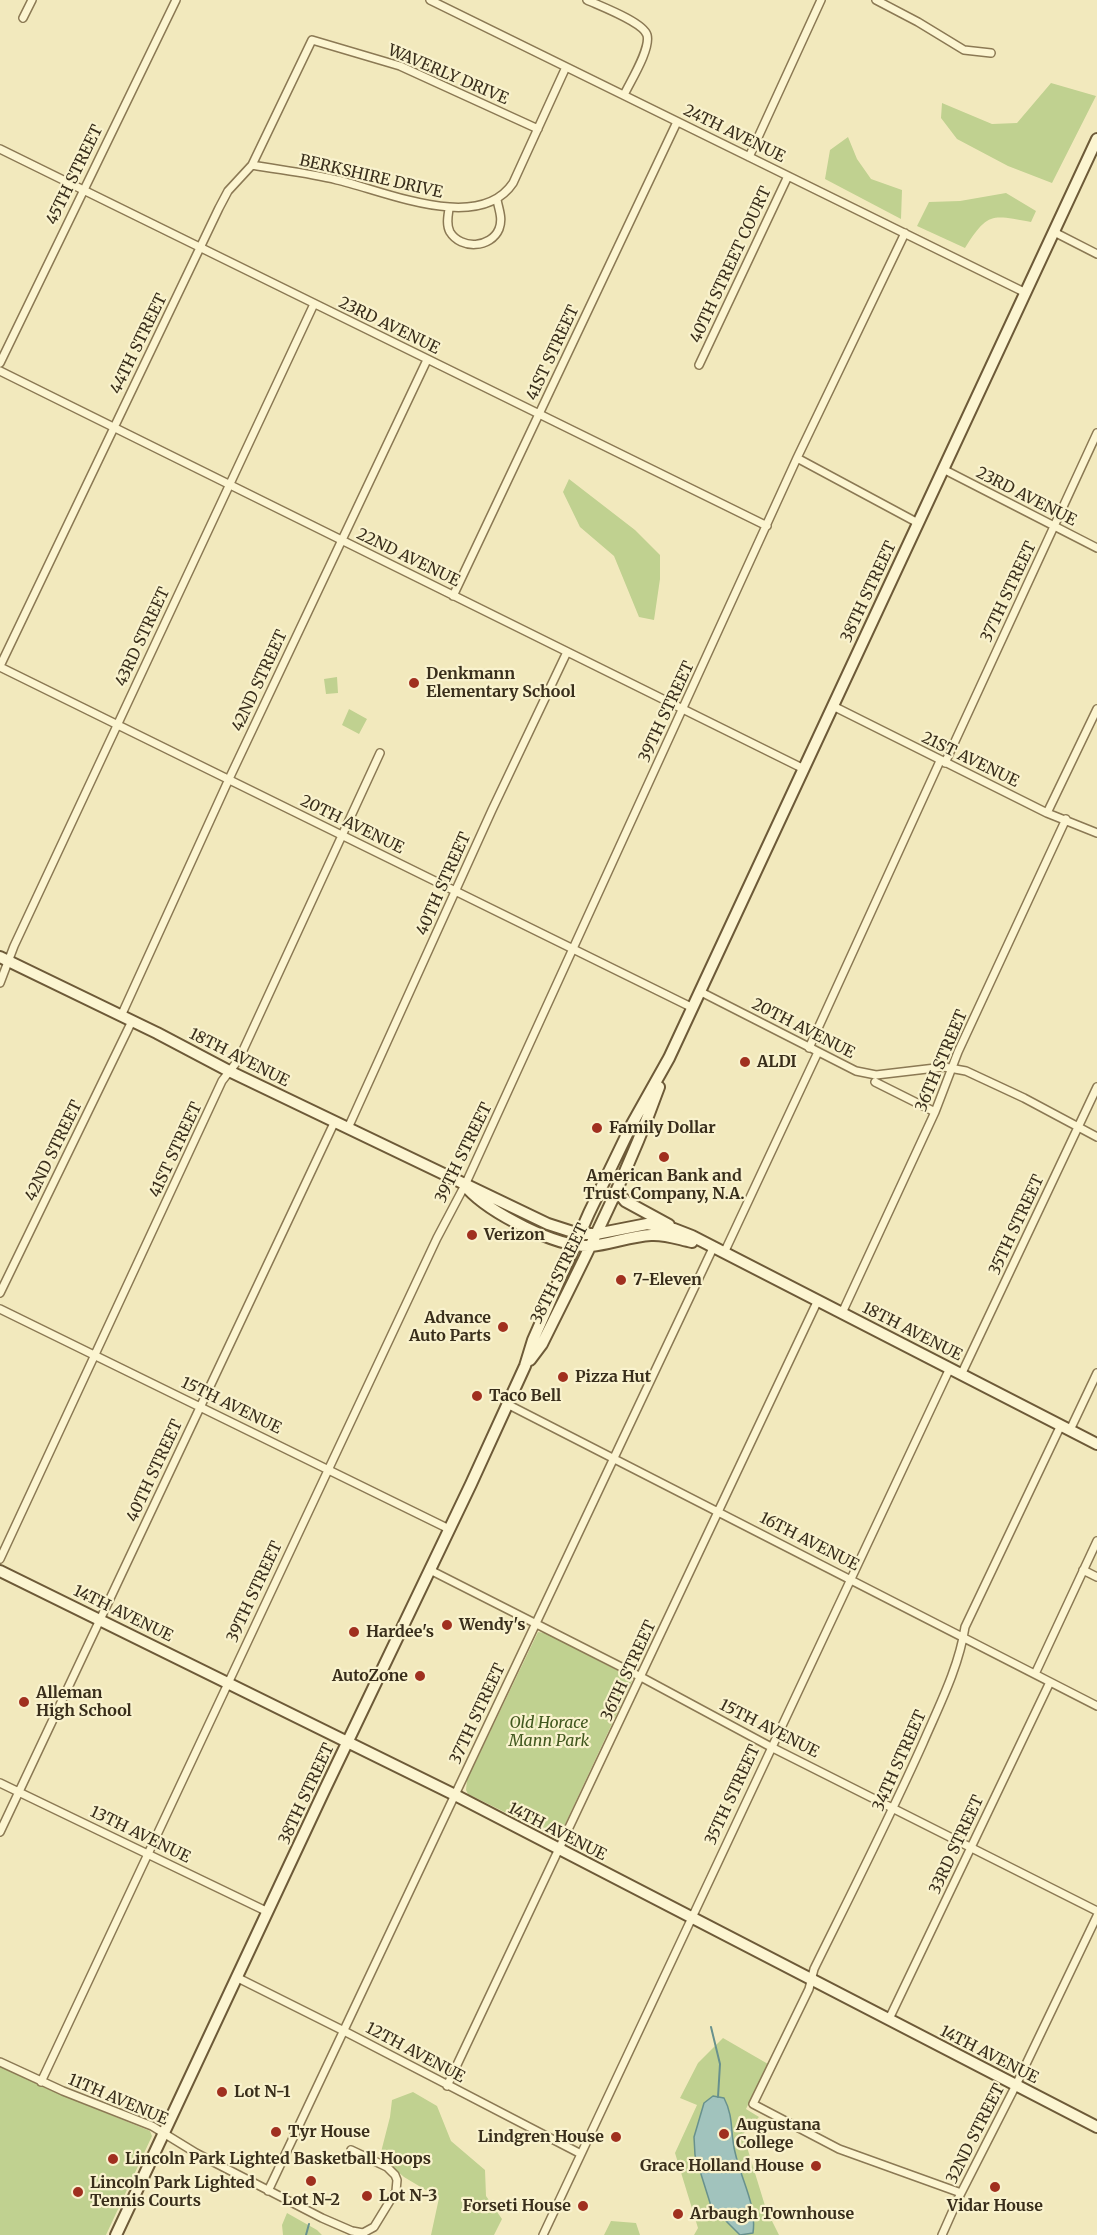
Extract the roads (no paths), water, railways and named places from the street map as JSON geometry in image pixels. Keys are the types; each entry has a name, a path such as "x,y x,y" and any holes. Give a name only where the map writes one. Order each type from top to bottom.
{"street":[{"path":"23,18 32,0"},
{"name":"45TH STREET","path":"0,363 176,0"},
{"name":"24TH AVENUE","path":"430,0 1026,293"},
{"path":"587,0 633,22 645,31 648,37 646,49 624,95"},
{"path":"748,157 822,0"},
{"path":"876,0 964,50 991,53"},
{"name":"WAVERLY DRIVE","path":"312,40 400,66 538,129"},
{"name":"44TH STREET","path":"0,666 228,191 252,165 312,40"},
{"path":"497,200 513,183 566,67"},
{"name":"41ST STREET","path":"453,596 676,122"},
{"name":"38TH STREET","path":"116,2235 525,1366 533,1340 577,1240 632,1124 669,1058 693,1008 1097,139"},
{"name":"23RD AVENUE","path":"0,149 767,526"},
{"name":"BERKSHIRE DRIVE","path":"252,165 336,179 449,208 473,207 497,200 501,215 498,229 492,238 476,244 462,242 452,235 448,224 449,208"},
{"name":"40TH STREET COURT","path":"699,365 788,176"},
{"path":"1054,232 1097,254"},
{"name":"39TH STREET","path":"41,2082 226,1683 432,1248 465,1185 797,458 905,233"},
{"name":"43RD STREET","path":"0,983 4,959 315,304"},
{"name":"42ND STREET","path":"121,1016 229,779 427,360"},
{"name":"22ND AVENUE","path":"0,371 804,768"},
{"name":"37TH STREET","path":"808,1048 1097,433"},
{"path":"797,458 918,523"},
{"name":"23RD AVENUE","path":"944,469 1097,548"},
{"name":"40TH STREET","path":"348,1128 567,652"},
{"name":"20TH AVENUE","path":"0,666 693,1008"},
{"name":"21ST AVENUE","path":"833,706 1047,813 1097,833"},
{"path":"1047,813 1097,709"},
{"name":"41ST STREET","path":"0,1559 222,1081 239,1059 380,753"},
{"name":"36TH STREET","path":"842,1313 935,1112 951,1068 1065,819"},
{"name":"18TH AVENUE","path":"4,959 465,1185 477,1199 503,1215 555,1240 577,1240 646,1224 674,1229 818,1300 1097,1444"},
{"name":"20TH AVENUE","path":"700,992 845,1067 869,1075 951,1068 974,1074 1097,1137"},
{"name":"42ND STREET","path":"0,1293 132,1022"},
{"path":"724,1253 818,1052"},
{"name":"38TH STREET","path":"525,1366 542,1344 639,1143 669,1058"},
{"path":"875,1082 935,1112"},
{"name":"35TH STREET","path":"962,1374 1097,1087"},
{"name":"40TH STREET","path":"0,1832 334,1121"},
{"path":"619,1185 618,1192 626,1201 674,1229"},
{"name":"18TH AVENUE","path":"577,1240 590,1246 648,1235 662,1235 713,1248"},
{"name":"37TH STREET","path":"268,2191 713,1248"},
{"name":"36TH STREET","path":"447,2086 818,1300"},
{"name":"15TH AVENUE","path":"0,1309 449,1529"},
{"name":"35TH STREET","path":"543,2235 950,1368"},
{"name":"34TH STREET","path":"961,2193 839,2149 753,2104 809,1989 814,1968 894,1808 939,1706 965,1627 1066,1427 1097,1373"},
{"name":"16TH AVENUE","path":"507,1404 615,1457 1097,1706"},
{"path":"1035,1674 1097,1541"},
{"name":"15TH AVENUE","path":"430,1570 641,1677 771,1747 1097,1911"},
{"path":"1083,1570 1097,1577"},
{"name":"14TH AVENUE","path":"0,1571 455,1795 1097,2127"},
{"name":"33RD STREET","path":"889,2019 1050,1682"},
{"name":"13TH AVENUE","path":"0,1783 268,1912"},
{"name":"32ND STREET","path":"942,2235 1097,1916"},
{"name":"12TH AVENUE","path":"236,1977 581,2154"},
{"name":"11TH AVENUE","path":"0,2062 41,2082 152,2126 196,2153 268,2191 352,2231 363,2233 374,2227 396,2191 397,2180 387,2167 351,2150"}],"water":[{"path":"713,2096 724,2098 731,2118 735,2152 753,2212 753,2233 740,2235 711,2206 695,2155 694,2137 704,2103"}],"waterway":[{"path":"711,2027 720,2064 718,2097"},
{"path":"306,2235 309,2224"}],"place":[{"name":"Denkmann Elementary School","path":"414,683"},
{"name":"ALDI","path":"745,1062"},
{"name":"Family Dollar","path":"597,1128"},
{"name":"American Bank and Trust Company, N.A.","path":"664,1157"},
{"name":"Verizon","path":"472,1235"},
{"name":"7-Eleven","path":"621,1280"},
{"name":"Advance Auto Parts","path":"503,1327"},
{"name":"Pizza Hut","path":"563,1377"},
{"name":"Taco Bell","path":"477,1396"},
{"name":"Wendy's","path":"447,1625"},
{"name":"Hardee's","path":"354,1632"},
{"name":"AutoZone","path":"420,1676"},
{"name":"Alleman High School","path":"24,1702"},
{"name":"Lot N-1","path":"222,2092"},
{"name":"Tyr House","path":"276,2132"},
{"name":"Augustana College","path":"724,2134"},
{"name":"Lindgren House","path":"616,2137"},
{"name":"Lincoln Park Lighted Basketball Hoops","path":"113,2159"},
{"name":"Grace Holland House","path":"816,2166"},
{"name":"Lot N-2","path":"311,2181"},
{"name":"Vidar House","path":"995,2187"},
{"name":"Lincoln Park Lighted Tennis Courts","path":"78,2192"},
{"name":"Lot N-3","path":"367,2196"},
{"name":"Forseti House","path":"583,2206"},
{"name":"Arbaugh Townhouse","path":"678,2214"}],"park label":[{"name":"Old Horace Mann Park","path":"549,1732"}]}
